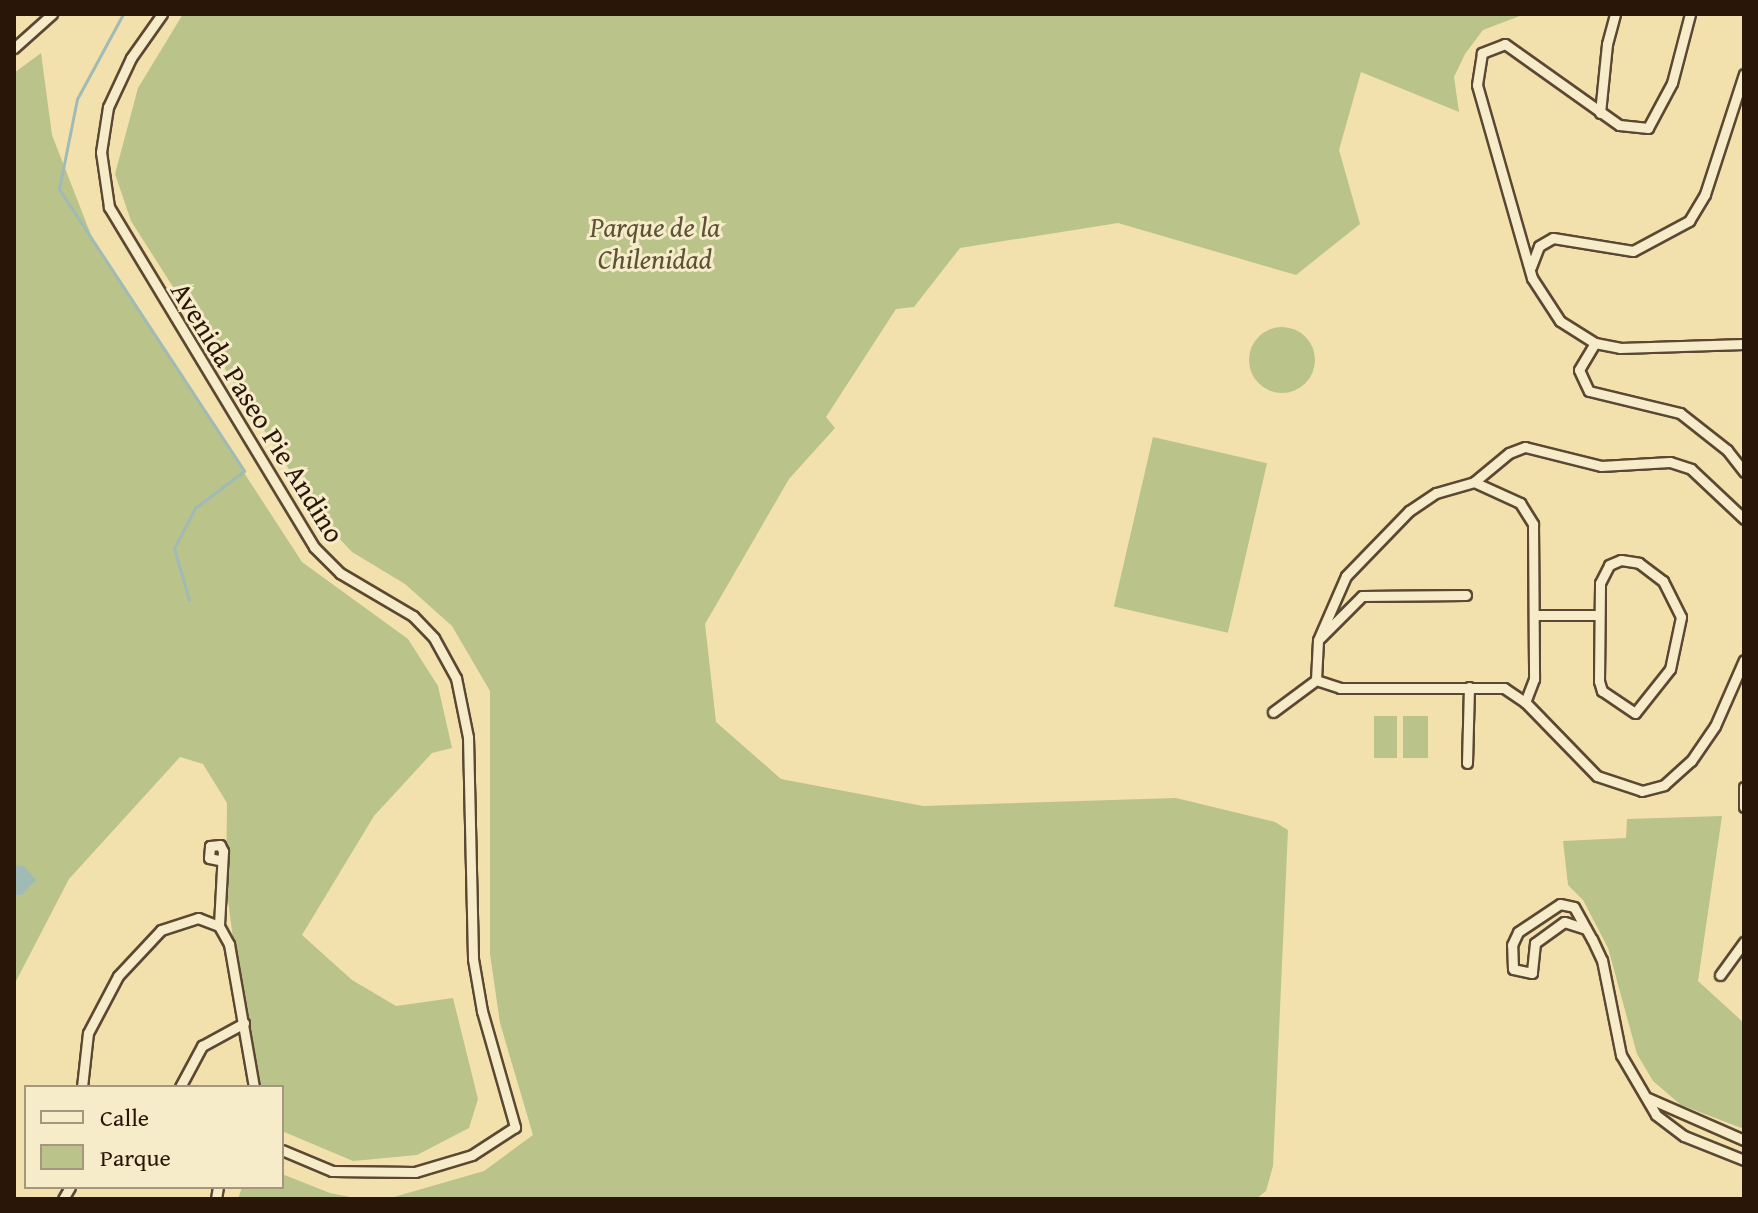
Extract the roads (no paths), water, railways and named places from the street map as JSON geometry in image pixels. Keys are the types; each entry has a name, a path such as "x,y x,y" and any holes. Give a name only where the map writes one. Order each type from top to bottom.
{"street":[{"path":"14,48 52,14"},
{"name":"Avenida Paseo Pie Andino","path":"162,14 131,58 108,107 101,152 109,207 314,547 340,573 413,616 434,638 456,678 467,722 473,959 482,1011 515,1127 472,1155 415,1172 332,1171 284,1151"},
{"path":"1600,113 1607,44 1615,14"},
{"path":"1690,14 1656,120 1648,128 1633,130 1600,113 1548,79 1515,48 1496,44 1480,57 1479,94 1530,270 1548,308 1595,343 1629,348 1744,344"},
{"path":"1530,270 1539,246 1553,238 1633,251 1689,221 1705,194 1744,74"},
{"path":"1595,343 1579,370 1589,391 1680,413 1727,450 1744,472"},
{"path":"1316,680 1318,641 1346,576 1389,530 1436,493 1474,482 1509,453 1525,447 1601,466 1670,462 1691,469 1744,519"},
{"path":"1474,482 1520,503 1531,518 1534,679 1525,702"},
{"path":"1617,560 1644,566 1676,600 1682,625 1678,650 1666,677 1637,713 1599,685 1599,615 1602,575 1617,560"},
{"path":"1318,641 1362,596 1466,595"},
{"path":"1534,615 1599,615"},
{"path":"1316,680 1340,688 1504,688 1525,702 1604,781 1653,790 1683,771 1703,744 1744,660"},
{"path":"1273,712 1316,680"},
{"path":"1467,763 1469,687"},
{"path":"1744,787 1744,807"},
{"path":"219,860 219,926 229,944 254,1085"},
{"path":"1586,929 1567,921 1538,940 1531,952 1532,973 1513,969 1512,945 1518,932 1560,904 1574,907 1586,929 1605,971 1615,1040 1656,1115 1674,1130 1744,1160"},
{"path":"82,1085 91,1023 134,955 161,930 182,919 198,918 219,926"},
{"path":"1720,975 1744,942"},
{"path":"181,1085 202,1046 244,1023"},
{"path":"1647,1097 1684,1117 1744,1140"},
{"path":"1674,1130 1684,1117"}],"water":[{"path":"14,865 24,866 36,880 22,895 14,895"}],"waterway":[{"path":"123,14 77,99 59,189 244,471 195,508 174,548 189,600"}],"park label":[{"name":"Parque de la Chilenidad","path":"655,243"}]}
